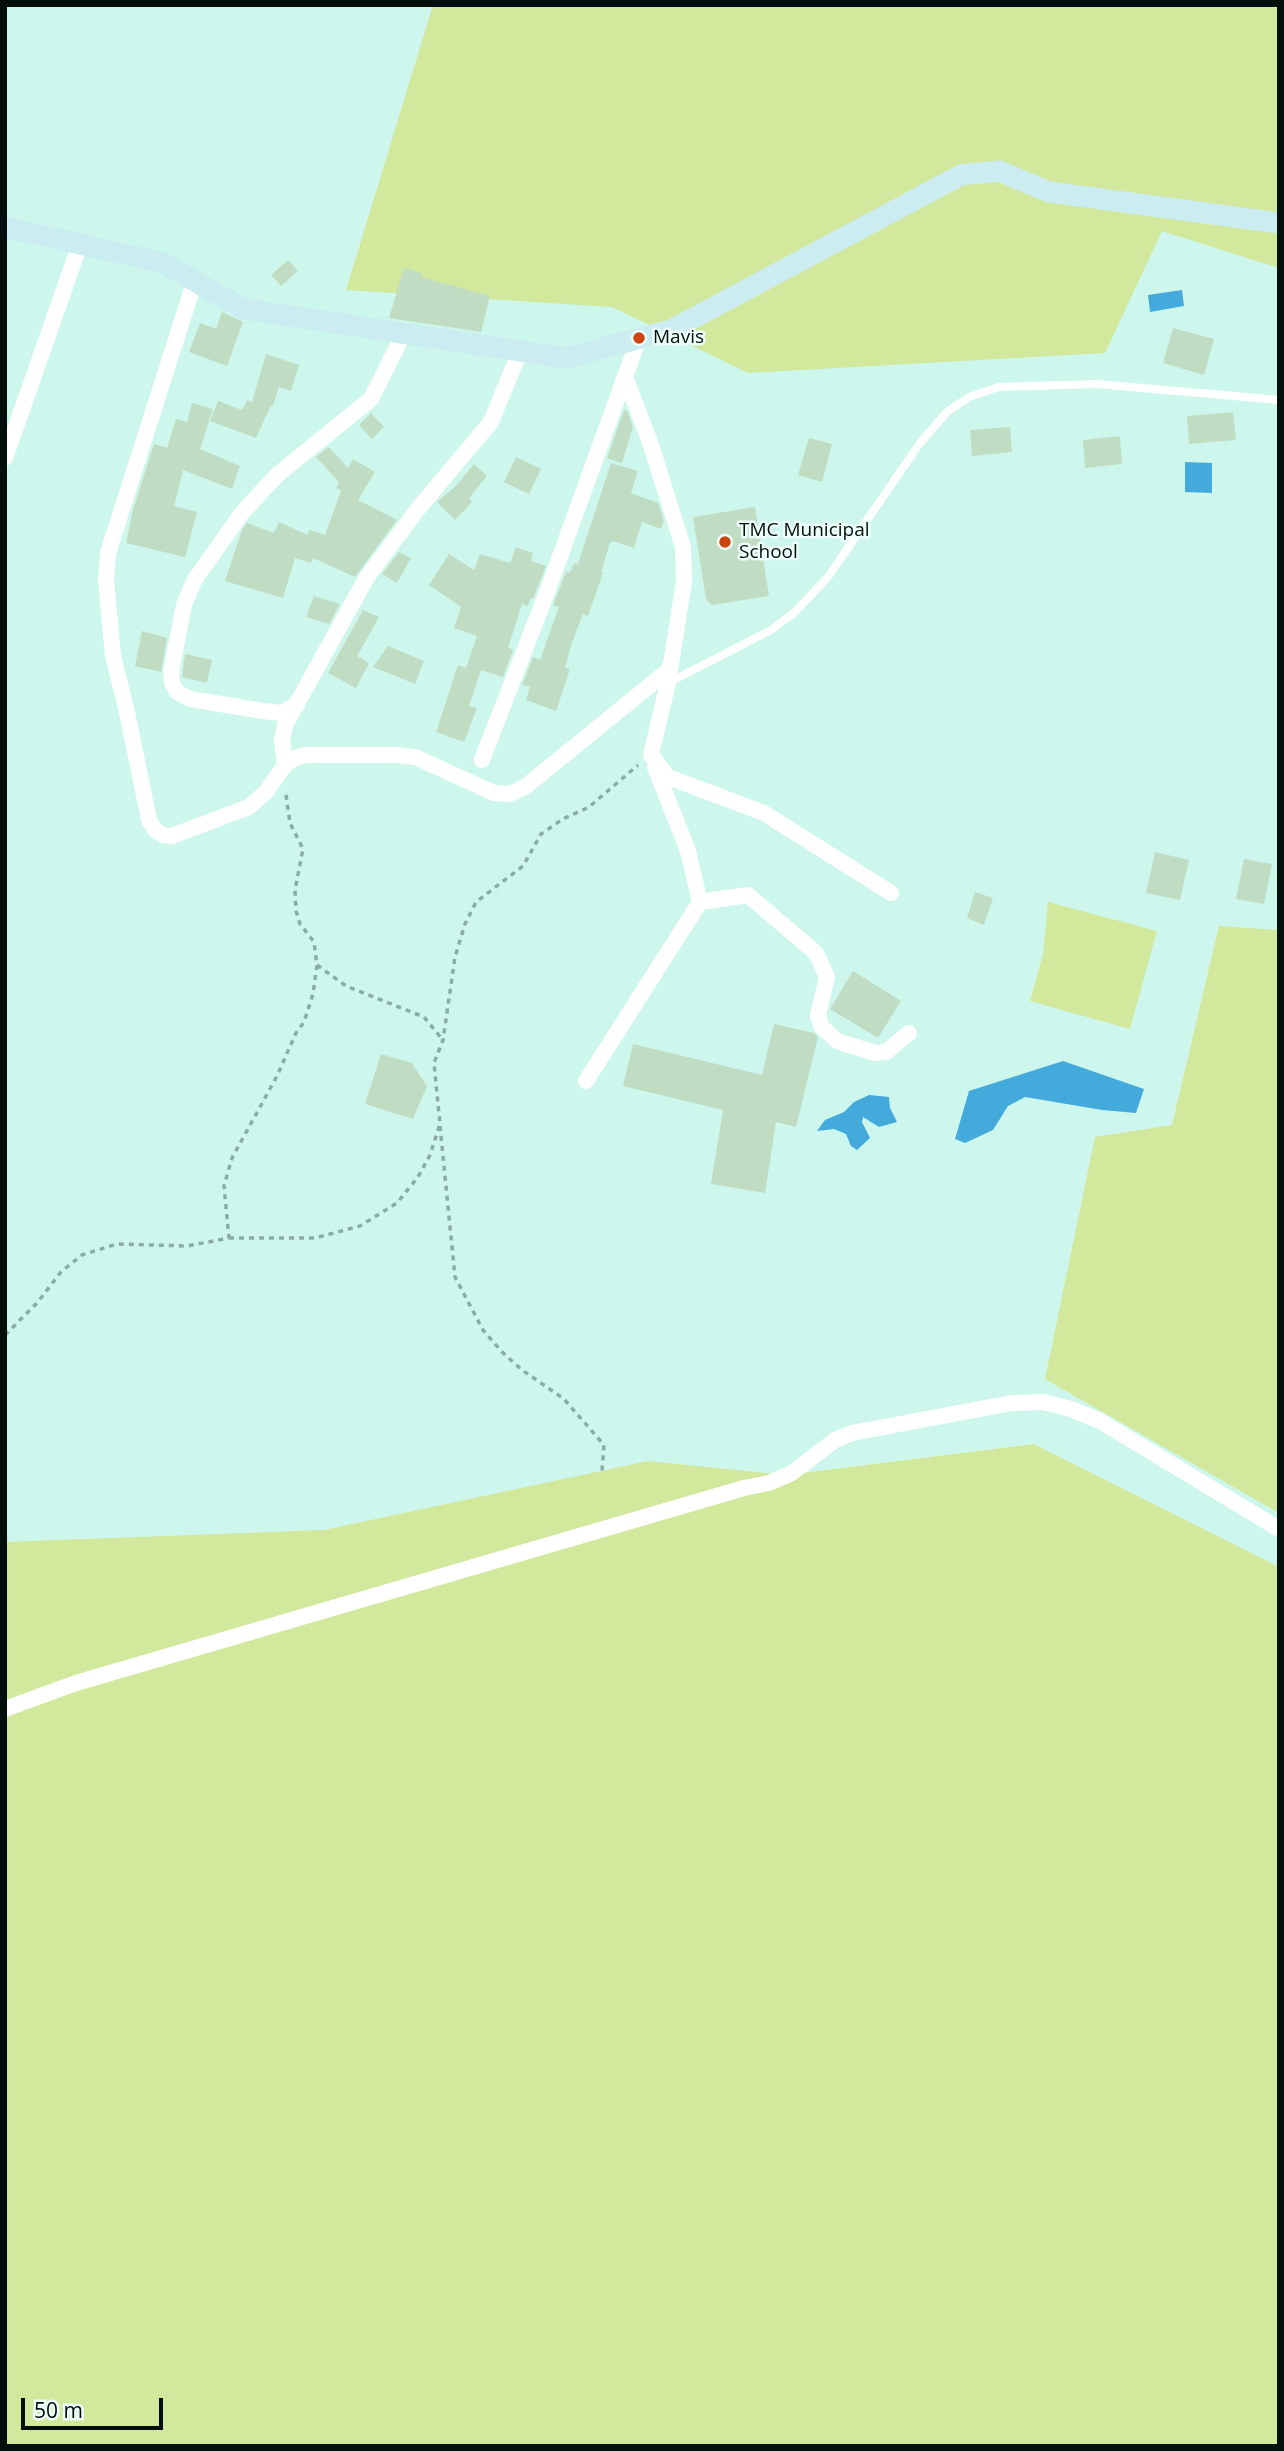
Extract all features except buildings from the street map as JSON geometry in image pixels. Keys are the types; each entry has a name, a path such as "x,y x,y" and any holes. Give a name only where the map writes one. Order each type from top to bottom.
{"street":[{"path":"5,227 163,263 244,309 566,358 671,330 961,175 999,171 1049,192 1279,223"},
{"path":"5,458 80,244"},
{"path":"195,280 108,554 106,580 113,656 149,820 155,830 172,836 249,807 266,792 285,765 306,755 415,757 494,793 510,794 525,787 669,676"},
{"path":"297,705 281,713 190,699 177,692 172,683 171,672 184,604 194,582 241,514 276,475 371,399 404,333"},
{"path":"482,760 549,587 639,338"},
{"path":"285,765 283,732 367,577 418,509 491,422 520,351"},
{"path":"586,1081 700,902 688,851 651,755 669,676 684,582 683,547 650,442 625,377"},
{"path":"651,755 668,777 764,813 891,893"},
{"path":"700,902 748,895 816,953 827,977 818,1015 821,1026 837,1041 875,1053 886,1052 909,1033"},
{"path":"5,1709 76,1683 769,1483 792,1473 835,1440 852,1433 1012,1403 1043,1402 1071,1409 1100,1421 1279,1529"}],"lane":[{"path":"669,676 771,630 794,612 828,577 920,443 947,412 970,397 999,387 1097,384 1279,400"}],"path":[{"path":"602,1471 604,1445 564,1399 522,1370 502,1352 483,1330 455,1277 434,1063 443,1040 455,957 465,924 476,902 523,866 541,834 563,819 589,807 651,755"},
{"path":"229,1238 224,1186 232,1158 304,1022 313,995 317,965 314,942 300,924 296,911 295,890 303,849 290,823 285,765"},
{"path":"317,965 346,986 424,1017 443,1040"},
{"path":"5,1335 37,1303 61,1272 82,1255 117,1244 187,1246 229,1238 315,1238 360,1226 397,1203 418,1177 430,1155 439,1124"}],"green space":[{"path":"433,5 1279,5 1279,268 1162,231 1105,353 748,373 612,307 346,290"},
{"path":"1048,902 1157,931 1130,1029 1030,1001 1043,954"},
{"path":"1219,926 1279,930 1279,1513 1045,1379 1095,1137 1172,1125"},
{"path":"1034,1444 1279,1567 1279,2446 5,2446 5,1542 324,1530 648,1461 786,1475"}],"water":[{"path":"1182,290 1184,306 1150,312 1148,295"},
{"path":"1185,462 1212,463 1212,493 1185,492"},
{"path":"1063,1061 1144,1089 1136,1113 1025,1097 1008,1106 993,1130 965,1143 955,1139 969,1091"},
{"path":"869,1095 889,1097 890,1108 897,1122 879,1127 863,1117 862,1122 870,1138 857,1150 851,1146 846,1134 834,1129 817,1131 825,1120 844,1112 854,1102"}],"place":[{"name":"Mavis","path":"639,338"},
{"name":"TMC Municipal School","path":"725,542"}]}
